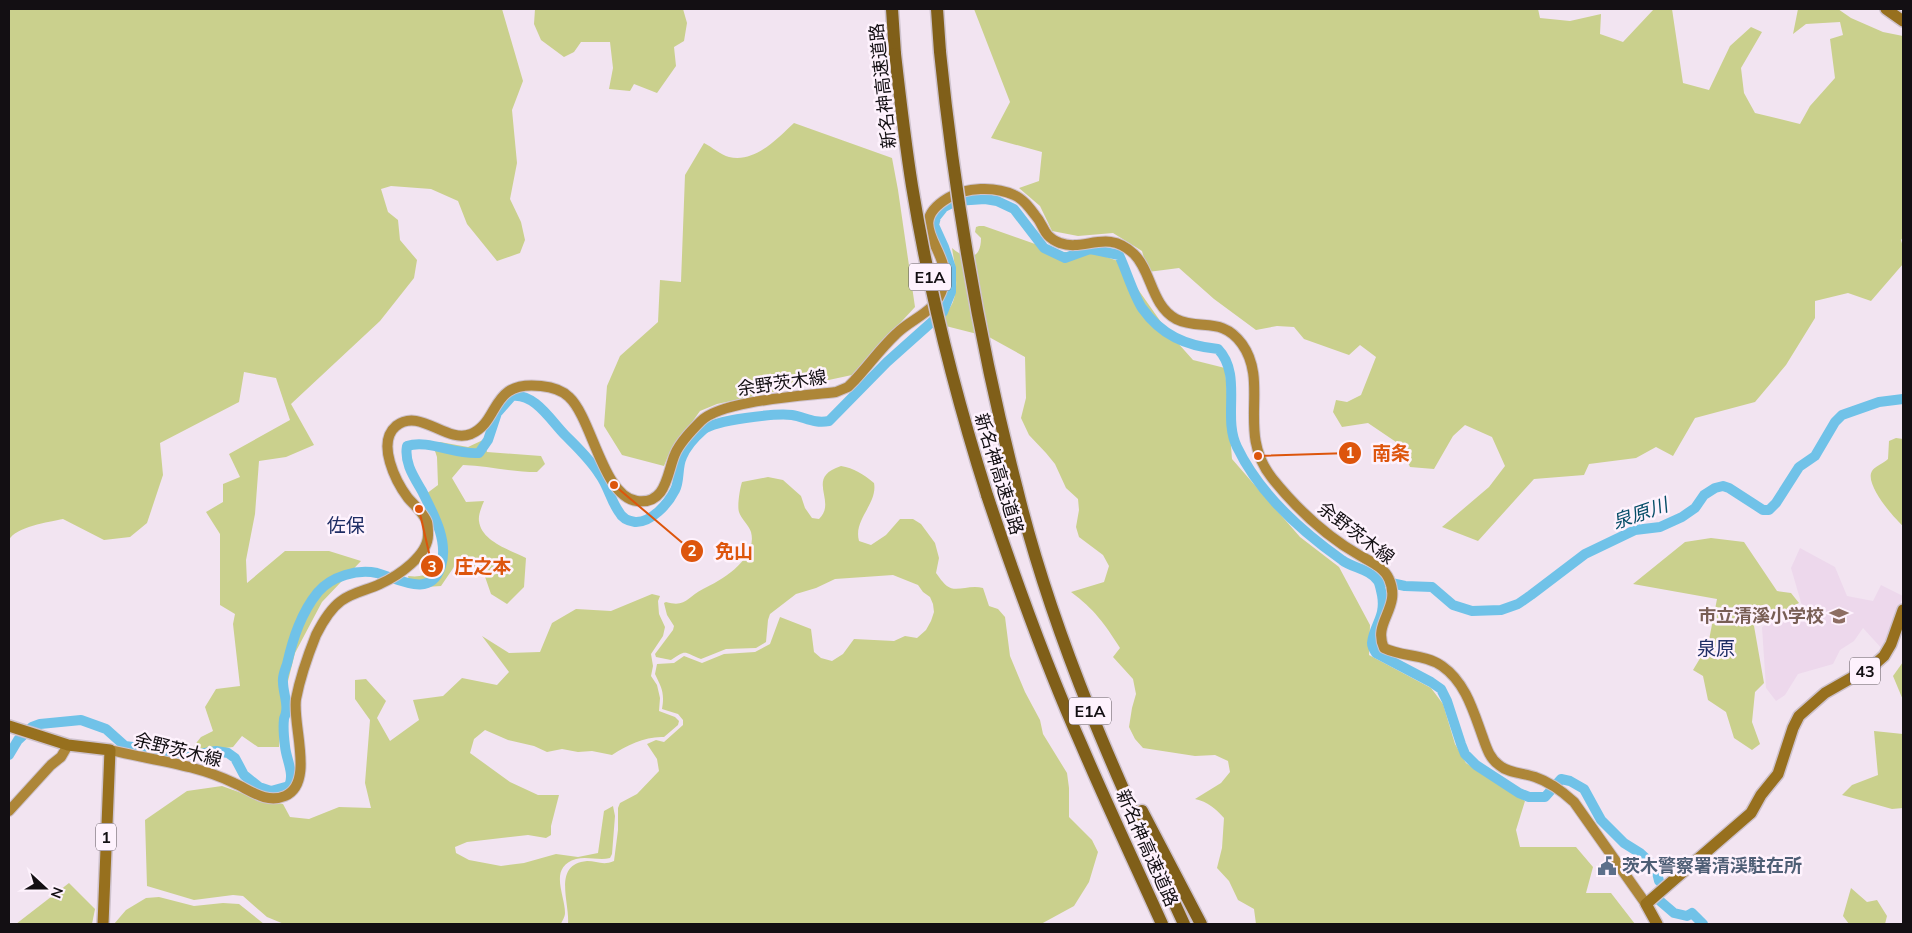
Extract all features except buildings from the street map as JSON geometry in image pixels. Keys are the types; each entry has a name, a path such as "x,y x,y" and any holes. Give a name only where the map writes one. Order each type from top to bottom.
{"highway":[{"name":"新名神高速道路","path":"892,9 895,54 912,186 925,255 957,395 987,495 1015,578 1052,675 1081,745 1162,924"},
{"name":"新名神高速道路","path":"937,9 948,130 961,221 1000,423 1029,537 1056,621 1088,705 1127,799 1184,924"},
{"path":"1056,621 1126,779 1200,924"},
{"path":"1174,875 1208,924"}],"main road":[{"name":"余野茨木線","path":"110,750 200,770 231,781 266,798 281,798 290,793 300,776 295,703 315,639 329,613 340,601 386,581 400,571 421,554 429,537 427,522 419,509 406,496 391,466 386,450 389,434 397,426 414,420 435,426 451,434 466,436 481,427 500,399 513,389 534,385 555,388 567,395 576,405 598,453 618,490 632,500 639,502 652,498 665,486 674,454 680,445 709,414 740,404 836,392 854,382 896,333 929,310 938,301 945,280 944,263 928,230 929,216 936,205 952,196 982,188 1014,195 1024,202 1038,217 1042,230 1059,242 1071,245 1106,241 1127,249 1136,256 1153,291 1165,310 1175,318 1187,322 1222,327 1233,334 1243,345 1252,370 1254,440 1264,467 1284,493 1324,532 1339,544 1382,569 1390,583 1393,599 1380,634 1384,648 1394,653 1432,661 1443,667 1461,686 1469,700 1493,760 1508,770 1551,784 1574,802 1646,904"},
{"name":"43","path":"1646,904 1751,813 1761,795 1778,774 1793,728 1799,716 1825,693 1874,665 1884,656 1891,644 1903,610"},
{"path":"9,726 68,745 110,750"},
{"path":"9,811 51,765 62,757 68,745"},
{"name":"1","path":"102,924 110,750"},
{"path":"1646,904 1657,924"}],"shaded area":[{"name":"市立清溪小学校","path":"1800,548 1835,567 1847,596 1873,601 1881,585 1903,596 1884,651 1863,628 1854,641 1840,650 1833,664 1798,674 1785,695 1776,701 1766,688 1762,627 1802,606 1791,568"}],"green space":[{"path":"9,9 502,9 523,81 512,110 517,163 510,199 521,222 525,240 520,253 497,261 467,224 458,201 431,189 391,186 381,189 388,212 398,220 400,240 417,260 414,278 380,321 291,404 314,445 286,457 259,461 255,514 246,560 247,583 285,551 329,551 361,561 322,602 295,653 283,701 279,747 258,747 242,736 233,747 188,753 201,737 213,731 205,707 216,689 240,686 233,624 235,614 220,605 220,534 206,512 223,502 223,484 240,477 229,454 290,420 276,378 244,372 239,402 160,443 163,475 147,523 130,537 104,540 63,519 25,528 12,535 9,540"},
{"path":"535,9 683,9 687,23 684,41 674,47 676,66 657,93 634,84 630,91 609,89 613,68 610,42 581,42 574,52 564,57 541,40 534,24"},
{"path":"974,9 1538,9 1540,18 1570,21 1601,14 1600,34 1623,42 1654,9 1672,9 1683,83 1709,90 1730,46 1751,27 1762,32 1741,68 1744,93 1755,113 1800,124 1810,106 1835,78 1830,39 1843,35 1840,22 1806,24 1793,34 1798,9 1838,9 1851,18 1883,32 1903,36 1903,237 1901,240 1903,264 1871,301 1848,293 1815,301 1815,318 1786,365 1755,402 1695,418 1673,456 1656,447 1636,458 1589,464 1584,475 1534,479 1478,541 1442,527 1489,487 1505,466 1492,437 1465,425 1453,436 1434,469 1410,467 1399,444 1368,423 1342,427 1333,412 1336,400 1347,402 1361,395 1376,357 1360,345 1349,355 1304,339 1294,327 1277,326 1256,330 1214,299 1179,268 1148,272 1142,251 1113,233 1078,236 1052,231 1040,206 1019,188 1039,181 1042,152 991,138 1010,102"},
{"path":"794,123 892,158 915,307 852,375 717,404 700,411 668,456 664,466 622,455 604,426 607,386 620,356 658,322 660,280 681,282 685,175 704,143 729,157 739,158 748,156 765,148"},
{"path":"979,226 1063,252 1092,252 1118,261 1168,332 1193,360 1225,368 1232,459 1300,537 1339,567 1370,625 1369,655 1431,688 1443,704 1455,744 1466,763 1525,801 1516,830 1520,847 1576,847 1593,867 1586,893 1611,893 1635,924 1256,924 1254,909 1238,900 1229,881 1217,868 1222,848 1224,818 1211,806 1195,799 1221,783 1230,772 1228,761 1215,755 1195,756 1143,748 1135,739 1129,727 1136,694 1133,679 1113,657 1120,648 1098,617 1071,592 1104,582 1109,566 1103,555 1079,537 1076,527 1079,510 1078,499 1066,488 1055,464 1029,435 1021,418 1026,398 1025,357 989,337 934,323 951,306 956,290 952,248 962,255 972,256 976,254 981,238 975,232 976,227"},
{"path":"1896,438 1903,439 1903,526 1881,500 1872,484 1871,477 1872,471 1888,459 1889,441"},
{"path":"483,440 487,452 541,456 545,464 537,472 463,465 452,478 466,502 484,501 479,519 485,534 497,544 526,558 524,587 507,604 491,594 483,571 458,561 441,586 411,588 408,576 425,575 446,560 437,524 422,497 438,485 437,457 434,448 440,442 468,447"},
{"path":"841,466 858,472 874,483 872,498 859,526 859,541 871,545 886,535 900,519 913,519 921,524 935,543 939,558 936,573 944,583 954,589 983,588 989,606 998,609 1005,617 1010,656 1025,692 1040,720 1043,734 1067,773 1069,817 1092,840 1098,852 1089,882 1074,906 1041,924 568,924 565,886 566,877 570,869 576,864 587,861 603,863 614,861 620,803 637,794 659,771 657,759 647,744 656,740 664,742 683,725 683,720 678,714 662,709 663,694 655,674 657,664 674,663 684,656 702,663 724,654 755,652 770,644 780,617 811,629 814,652 821,658 832,661 843,654 854,639 894,641 905,636 917,638 926,630 934,612 933,604 930,597 918,585 893,575 835,579 816,588 796,594 770,614 766,642 756,648 726,649 701,659 688,653 680,654 671,660 656,657 655,654 674,626 667,615 664,603 678,604 686,601 729,574 749,551 752,542 751,532 738,509 742,482 768,477 783,480 801,496 805,508 812,518 819,519 824,512 825,505 823,483 825,477 830,471"},
{"path":"1711,538 1744,542 1777,591 1791,593 1799,603 1754,626 1764,683 1755,692 1752,722 1760,744 1752,750 1734,738 1726,712 1708,700 1703,676 1693,670 1708,645 1717,599 1633,584 1685,542"},
{"path":"652,594 660,596 658,601 659,614 665,627 663,636 651,654 653,666 651,676 657,685 660,698 659,711 675,717 679,721 678,725 664,737 650,738 637,742 612,755 592,751 578,752 562,749 547,752 534,746 508,740 485,730 474,739 470,753 510,782 538,795 559,795 551,826 551,835 546,838 528,835 467,842 455,847 456,853 469,860 501,866 524,863 556,854 578,857 598,853 604,811 613,806 615,816 612,854 610,858 576,859 567,863 562,868 560,882 565,913 561,924 284,924 267,917 243,896 233,895 194,900 147,886 145,820 187,791 222,786 258,799 283,804 290,817 309,819 339,807 371,808 365,783 370,720 355,699 355,680 366,679 386,701 377,718 390,741 419,720 413,700 443,696 462,678 497,685 509,672 482,636 509,653 540,652 552,623 576,609 611,611"},
{"path":"1903,662 1903,700 1893,676"},
{"path":"1874,731 1903,734 1903,808 1892,809 1842,795 1852,785 1878,775"},
{"path":"69,883 95,909 92,924 16,924"},
{"path":"1851,888 1867,902 1877,900 1887,916 1885,924 1849,924 1843,916"},
{"path":"159,897 194,906 223,903 239,904 264,924 114,924 126,910 146,898"}],"waterway":[{"path":"9,755 18,740 32,727 40,724 81,720 106,729 125,746 194,755 216,751 228,753 235,758 244,775 259,787 271,791 289,786 291,777 284,736 286,701 283,678 298,626 312,600 324,586 345,575 369,572 404,582 422,584 430,582 436,576 441,566 443,547 439,527 410,470 406,452 407,446 424,444 461,452 479,453 488,440 497,413 512,396 520,396 535,403 542,409 588,459 603,479 622,516 635,522 647,519 658,512 672,495 677,486 680,461 684,453 697,436 709,426 732,420 773,415 792,415 814,421 829,421 887,362 943,312 951,292 951,268 934,225 936,217 944,207 956,201 985,199 997,201 1014,209 1044,248 1065,258 1090,249 1119,255 1139,303 1157,325 1175,338 1185,342 1218,349 1225,359 1229,371 1233,435 1246,464 1257,480 1282,510 1311,537 1346,563 1366,571 1379,582 1383,603 1372,643 1376,653 1441,689 1465,754 1476,765 1519,793 1529,797 1545,797 1561,779 1570,781 1584,789 1601,820 1624,843 1640,853 1656,868 1659,881"},
{"name":"泉原川","path":"1382,581 1405,586 1432,587 1453,605 1472,611 1501,610 1518,604 1585,554 1635,530 1660,527 1682,517 1695,508 1704,495 1715,488 1723,486 1729,488 1763,510 1769,510 1776,503 1799,467 1815,456 1835,422 1842,415 1879,402 1903,399"},
{"path":"1660,901 1674,913 1687,916 1692,913 1703,924"}],"place":[{"name":"南条","path":"1258,456"},
{"name":"免山","path":"614,485"},
{"name":"庄之本","path":"419,509"},
{"name":"市立清溪小学校","path":"1839,616"},
{"name":"茨木警察署清渓駐在所","path":"1607,866"}],"district":[{"name":"佐保","path":"346,525"},
{"name":"泉原","path":"1716,648"}]}
